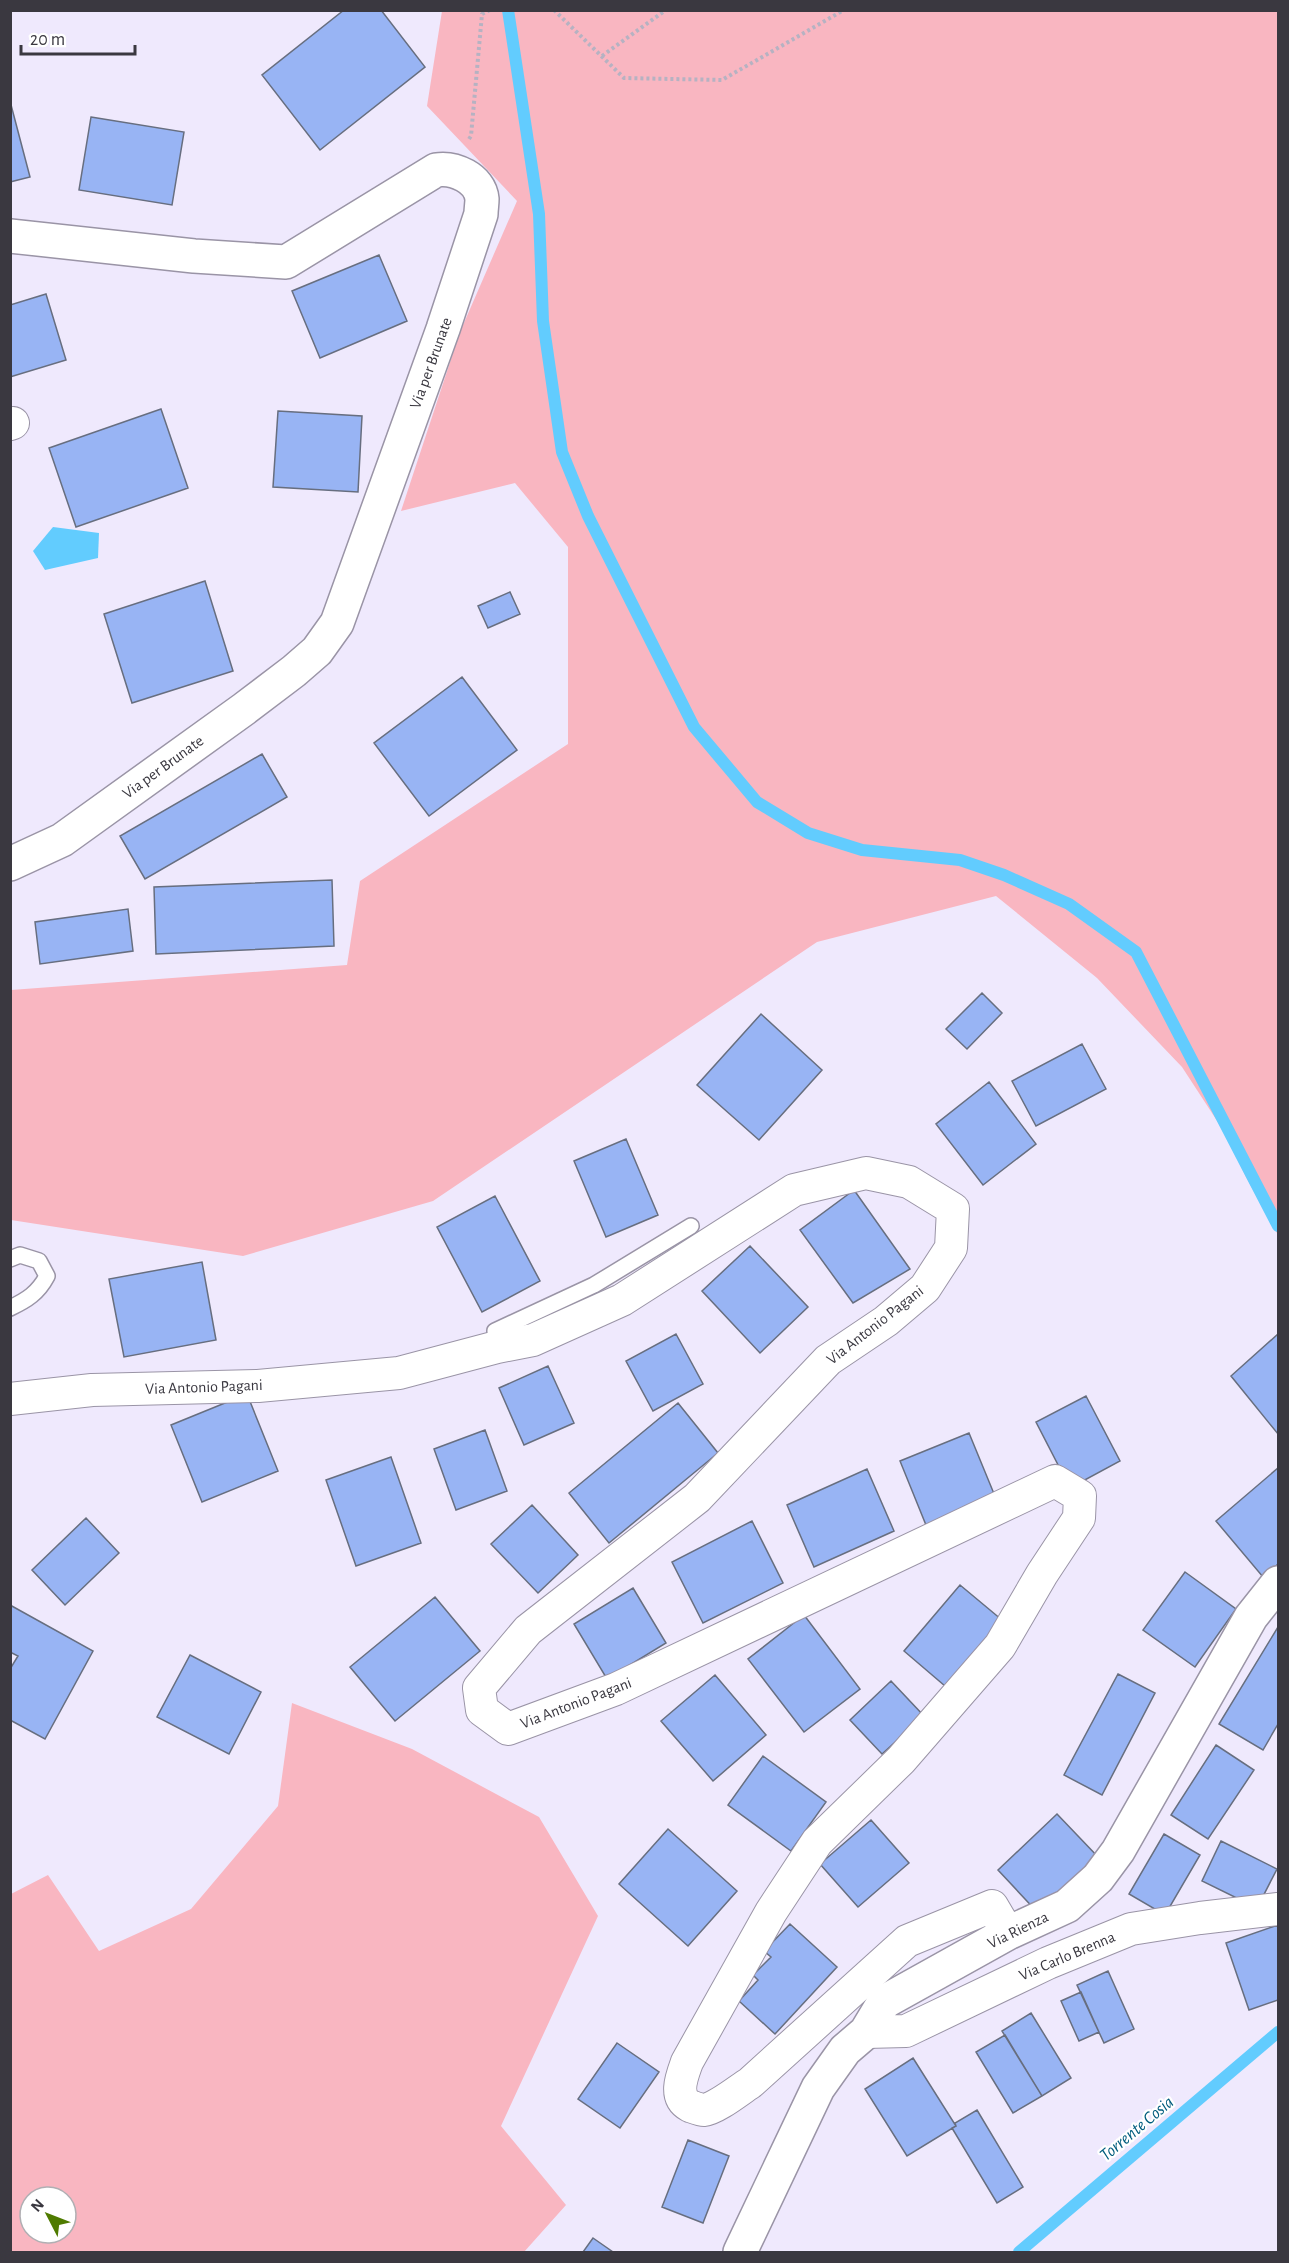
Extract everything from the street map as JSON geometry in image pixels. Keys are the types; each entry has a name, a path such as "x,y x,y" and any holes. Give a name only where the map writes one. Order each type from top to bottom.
{"street":[{"path":"10,236 194,256 286,262 436,170"},
{"name":"Via per Brunate","path":"10,864 62,840 244,709 316,651 337,623 444,329 481,214 482,197 471,180 454,170 436,170"},
{"name":"Via Antonio Pagani","path":"10,1399 92,1390 258,1386 399,1373 497,1347 533,1340 622,1300 794,1190 866,1173 909,1182 953,1209 951,1248 925,1288 886,1321 828,1360 698,1498 528,1630 479,1688 482,1710 508,1729 616,1689 1055,1481 1080,1496 1079,1518 1042,1574 1000,1647 901,1760 817,1842 771,1912 687,2062 680,2081 680,2092 685,2103 704,2110 750,2083 907,1941 992,1906 1008,1933"},
{"name":"Via Rienza","path":"740,2253 818,2088 846,2050 866,2032 884,2002 1008,1933 1067,1906 1098,1878 1118,1851 1251,1617 1278,1583"},
{"name":"Via Carlo Brenna","path":"866,2032 906,2031 1048,1963 1131,1929 1278,1909"}],"lane":[{"path":"497,1347 495,1331 594,1285 691,1226"},
{"path":"10,1259 20,1255 39,1261 47,1276 32,1297 10,1308"}],"path":[{"path":"436,170 471,136 482,14 490,10"},
{"path":"554,10 624,78 722,80 844,10"},
{"path":"602,56 666,10"}],"shaded area":[{"path":"442,11 1278,11 1278,1235 1225,1133 1182,1067 1097,978 996,896 817,942 433,1201 243,1256 11,1220 11,990 347,965 360,881 568,744 568,547 515,483 401,511 460,332 517,201 427,106"},
{"path":"292,1703 412,1749 539,1817 598,1916 501,2126 566,2205 524,2252 11,2252 11,1894 48,1875 99,1951 191,1909 278,1806"}],"water":[{"path":"53,527 99,533 98,558 45,570 33,551"}],"building":[{"path":"344,10 381,10 425,67 320,150 262,75"},
{"path":"10,101 30,177 10,182"},
{"path":"91,117 184,132 172,205 79,190"},
{"path":"379,255 407,321 320,358 292,291"},
{"path":"46,294 66,360 10,377 10,305"},
{"path":"161,409 188,488 76,527 49,448"},
{"path":"278,411 362,416 358,492 273,487"},
{"path":"205,581 233,671 132,703 104,614"},
{"path":"510,592 520,614 488,628 478,606"},
{"path":"462,677 517,750 429,816 374,743"},
{"path":"262,754 287,797 145,879 120,836"},
{"path":"332,880 334,946 156,954 154,887"},
{"path":"128,909 133,951 40,964 35,922"},
{"path":"982,993 1002,1013 967,1049 946,1029"},
{"path":"761,1014 822,1070 759,1140 697,1085"},
{"path":"1082,1044 1106,1089 1036,1126 1012,1081"},
{"path":"989,1082 1036,1144 983,1185 936,1124"},
{"path":"626,1139 658,1215 606,1237 574,1161"},
{"path":"854,1190 910,1269 853,1303 800,1230"},
{"path":"495,1196 540,1281 482,1312 437,1227"},
{"path":"750,1246 808,1307 760,1353 702,1291"},
{"path":"202,1262 216,1340 124,1357 109,1279"},
{"path":"676,1334 703,1384 653,1411 626,1361"},
{"path":"1278,1334 1278,1434 1231,1376"},
{"path":"548,1366 574,1423 524,1445 499,1388"},
{"path":"247,1394 278,1471 202,1502 171,1425"},
{"path":"1086,1396 1120,1461 1070,1488 1036,1422"},
{"path":"678,1403 718,1453 609,1543 569,1493"},
{"path":"485,1430 507,1491 456,1510 434,1449"},
{"path":"969,1433 997,1501 928,1530 900,1461"},
{"path":"391,1457 421,1543 356,1566 326,1480"},
{"path":"1278,1468 1278,1564 1263,1577 1216,1521"},
{"path":"867,1469 894,1531 814,1567 787,1505"},
{"path":"532,1505 578,1555 538,1593 491,1544"},
{"path":"86,1518 119,1553 65,1605 32,1570"},
{"path":"752,1521 783,1583 703,1623 672,1562"},
{"path":"1185,1572 1236,1609 1195,1667 1143,1630"},
{"path":"960,1585 1002,1620 945,1686 904,1651"},
{"path":"633,1588 666,1643 607,1679 574,1624"},
{"path":"435,1597 480,1651 395,1721 350,1667"},
{"path":"10,1605 93,1651 45,1739 10,1720 10,1669 18,1656 10,1652"},
{"path":"804,1615 860,1689 804,1732 748,1659"},
{"path":"1278,1627 1278,1724 1263,1750 1219,1724"},
{"path":"190,1655 261,1692 229,1754 157,1717"},
{"path":"1118,1674 1155,1693 1102,1795 1064,1775"},
{"path":"715,1675 766,1735 713,1781 661,1721"},
{"path":"891,1681 924,1716 882,1754 850,1720"},
{"path":"1216,1745 1254,1770 1208,1839 1171,1815"},
{"path":"763,1756 826,1802 791,1851 728,1805"},
{"path":"1057,1814 1099,1858 1039,1914 998,1870"},
{"path":"871,1820 909,1863 858,1907 820,1864"},
{"path":"668,1829 737,1891 688,1946 619,1884"},
{"path":"1164,1834 1200,1855 1165,1915 1129,1894"},
{"path":"1221,1841 1277,1869 1257,1908 1202,1881"},
{"path":"790,1924 837,1967 775,2034 739,2001 758,1980 753,1975 771,1957 764,1951"},
{"path":"1278,1925 1278,2000 1249,2010 1226,1943"},
{"path":"1108,1971 1134,2029 1104,2043 1077,1985"},
{"path":"1081,1992 1099,2032 1079,2041 1061,2001"},
{"path":"1031,2013 1071,2078 1042,2096 1002,2031"},
{"path":"1005,2035 1042,2096 1013,2113 976,2052"},
{"path":"617,2043 659,2072 620,2128 578,2099"},
{"path":"913,2058 956,2126 907,2156 865,2089"},
{"path":"977,2110 1023,2187 997,2203 952,2128 956,2126 955,2123"},
{"path":"688,2140 729,2156 703,2223 662,2207"},
{"path":"593,2238 613,2252 583,2252"}],"waterway":[{"path":"508,10 539,214 543,321 562,452 588,516 694,727 757,802 808,833 862,850 960,860 1004,875 1069,904 1136,952 1278,1226"},
{"name":"Torrente Cosia","path":"1019,2252 1278,2032"}]}
